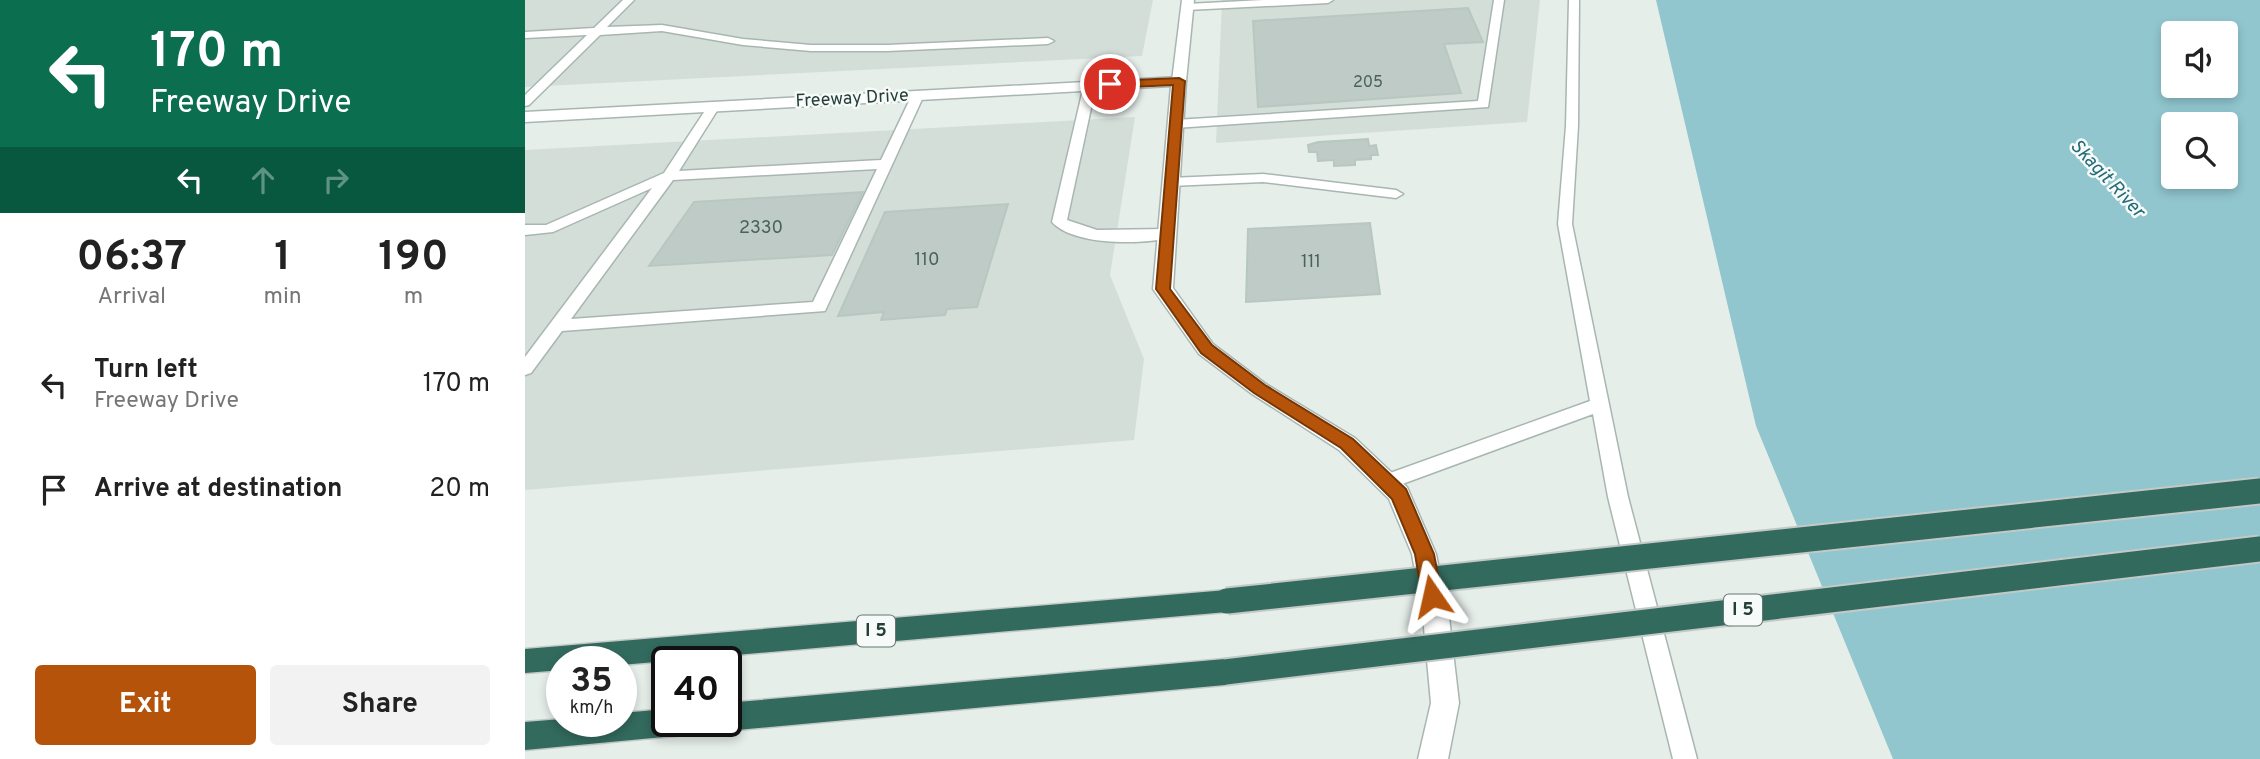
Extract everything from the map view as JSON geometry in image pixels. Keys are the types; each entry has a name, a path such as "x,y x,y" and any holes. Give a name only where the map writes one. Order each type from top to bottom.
{"highway":[{"name":"I 5","path":"525,661 1227,601 2260,491"},
{"name":"I 5","path":"742,716 1226,672 2260,549"},
{"path":"525,736 651,724"}],"street":[{"path":"1188,4 1175,124 1163,289 1206,349 1259,389 1347,444 1399,494 1424,554 1436,617 1445,703 1433,759"},
{"name":"Freeway Drive","path":"525,117 1179,81"}],"lane":[{"path":"525,102 629,0"},
{"path":"1188,4 1328,0"},
{"path":"1175,124 1484,104 1499,0"},
{"path":"1574,0 1572,126 1565,224 1618,498 1685,759"},
{"path":"525,35 662,28 743,42 811,48 887,48 1048,41"},
{"path":"1090,85 1059,222 1072,231 1137,237 1167,234"},
{"path":"557,326 819,307 918,95"},
{"path":"525,369 669,176 714,106"},
{"path":"525,230 548,229 669,176 886,163"},
{"path":"1170,182 1263,178 1396,194"},
{"path":"1386,482 1600,404"}],"shaded area":[{"path":"525,0 1153,0 1142,56 525,87"},
{"path":"1222,0 1540,0 1527,122 1216,143"},
{"path":"1135,117 1110,275 1144,359 1134,440 525,490 525,150"}],"water":[{"name":"Skagit River","path":"1656,0 2260,0 2260,759 1893,759 1756,426"}],"building":[{"path":"1468,8 1483,42 1444,44 1461,93 1258,107 1253,21"},
{"path":"1368,139 1369,146 1376,145 1378,155 1371,155 1371,159 1355,160 1355,165 1334,166 1334,160 1318,161 1317,152 1309,152 1308,145 1318,142"},
{"path":"863,192 832,255 649,266 694,202"},
{"path":"1008,204 977,307 947,309 945,315 881,320 884,312 838,316 885,212"},
{"path":"1370,223 1380,294 1246,302 1248,229"}],"route":[{"path":"1110,84 1179,81 1163,289 1206,349 1259,389 1347,444 1399,494 1424,554 1432,596"}]}
